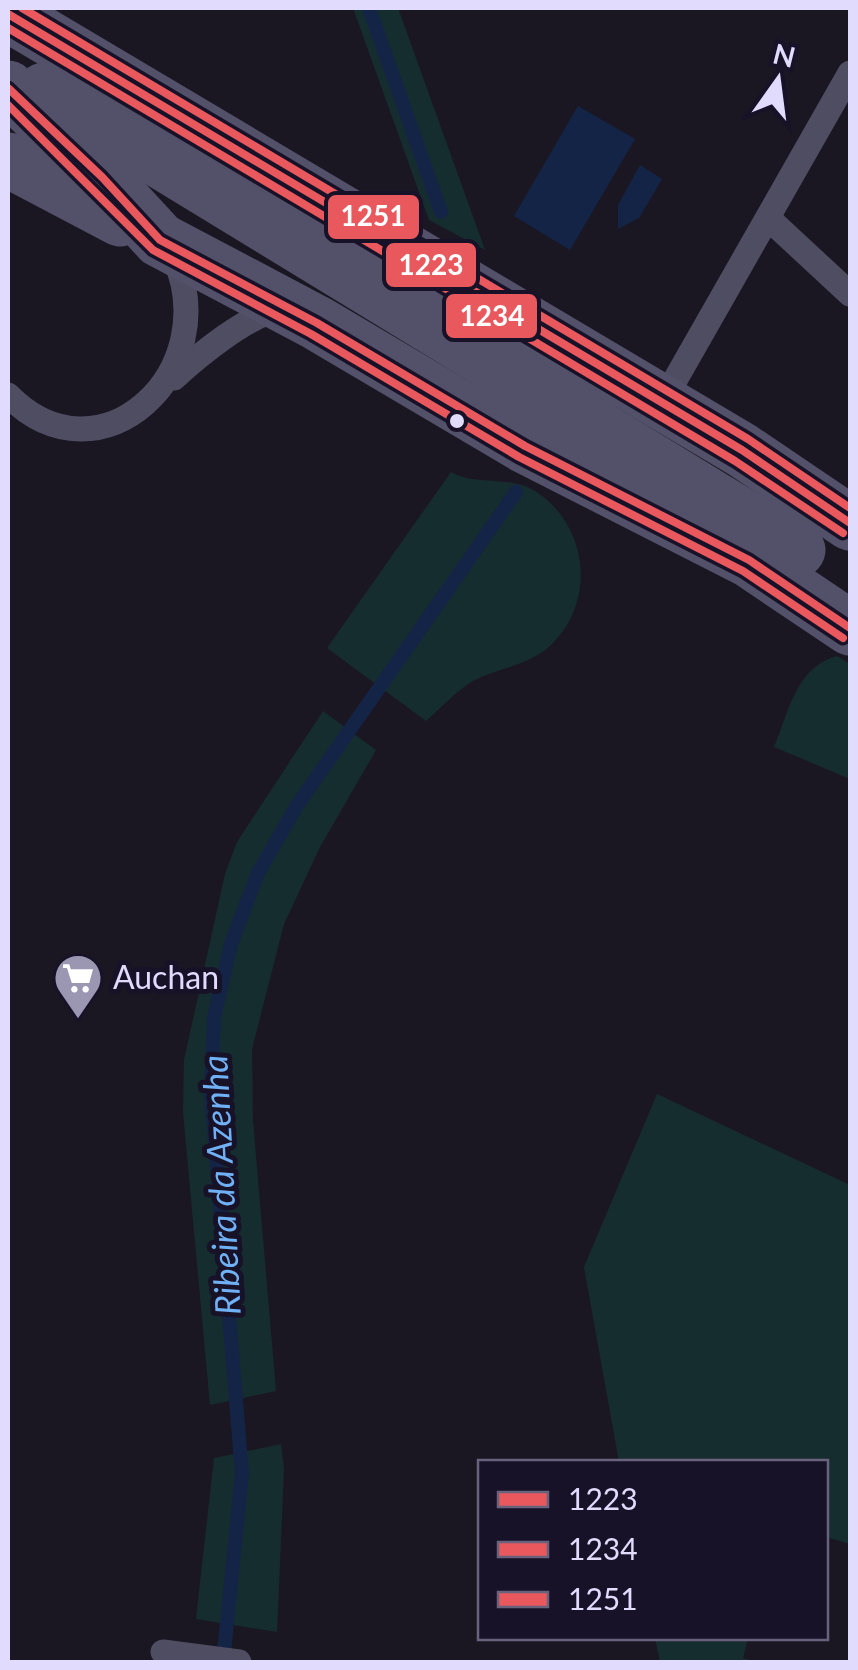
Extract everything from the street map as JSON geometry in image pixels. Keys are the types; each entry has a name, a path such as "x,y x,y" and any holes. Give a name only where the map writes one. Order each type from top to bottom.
{"street":[{"path":"8,14 662,403 850,522"},
{"path":"8,67 346,276 698,485 850,590"},
{"path":"8,88 102,177 160,240"},
{"path":"8,160 287,308 526,446 749,560 850,628"}],"lane":[{"path":"662,403 850,73"},
{"path":"768,218 850,294"},
{"path":"160,240 182,276 187,300 181,352 166,384"},
{"path":"8,396 41,419 93,426 127,417 212,345 253,323 265,311 287,308"},
{"path":"163,1652 238,1662"}],"green space":[{"path":"353,8 398,8 485,250 429,220"},
{"path":"451,472 528,487 555,508 576,545 580,588 565,629 550,646 533,658 473,681 426,721 327,648"},
{"path":"837,656 850,664 850,779 774,747 803,680 823,662"},
{"path":"323,711 376,750 320,847 284,924 252,1049 253,1121 276,1391 210,1405 183,1112 184,1060 225,874 237,842"},
{"path":"657,1094 850,1185 850,1544 828,1538 828,1460 619,1460 584,1267"},
{"path":"281,1444 284,1469 277,1632 196,1619 214,1458"},
{"path":"655,1640 748,1640 743,1658 757,1662 660,1662"}],"water":[{"path":"578,106 635,139 570,250 514,216"},
{"path":"640,165 662,179 639,218 618,229 618,205"}],"waterway":[{"name":"Ribeira da Azenha","path":"369,8 441,212"},
{"name":"Ribeira da Azenha","path":"223,1662 242,1474 211,1094 214,1017 231,944 258,873 296,807 516,492"}],"transit line":[{"name":"1251","path":"22,8 748,439 850,508"},
{"name":"1223","path":"8,14 742,450 850,523"},
{"name":"1234","path":"8,28 735,461 843,533"},
{"name":"1223","path":"8,88 102,177 160,240 317,323 525,446 749,560 850,628"},
{"name":"1234","path":"8,105 153,250 311,334 519,457 743,571 843,638"}],"place":[{"name":"Auchan","path":"78,1020"}]}
